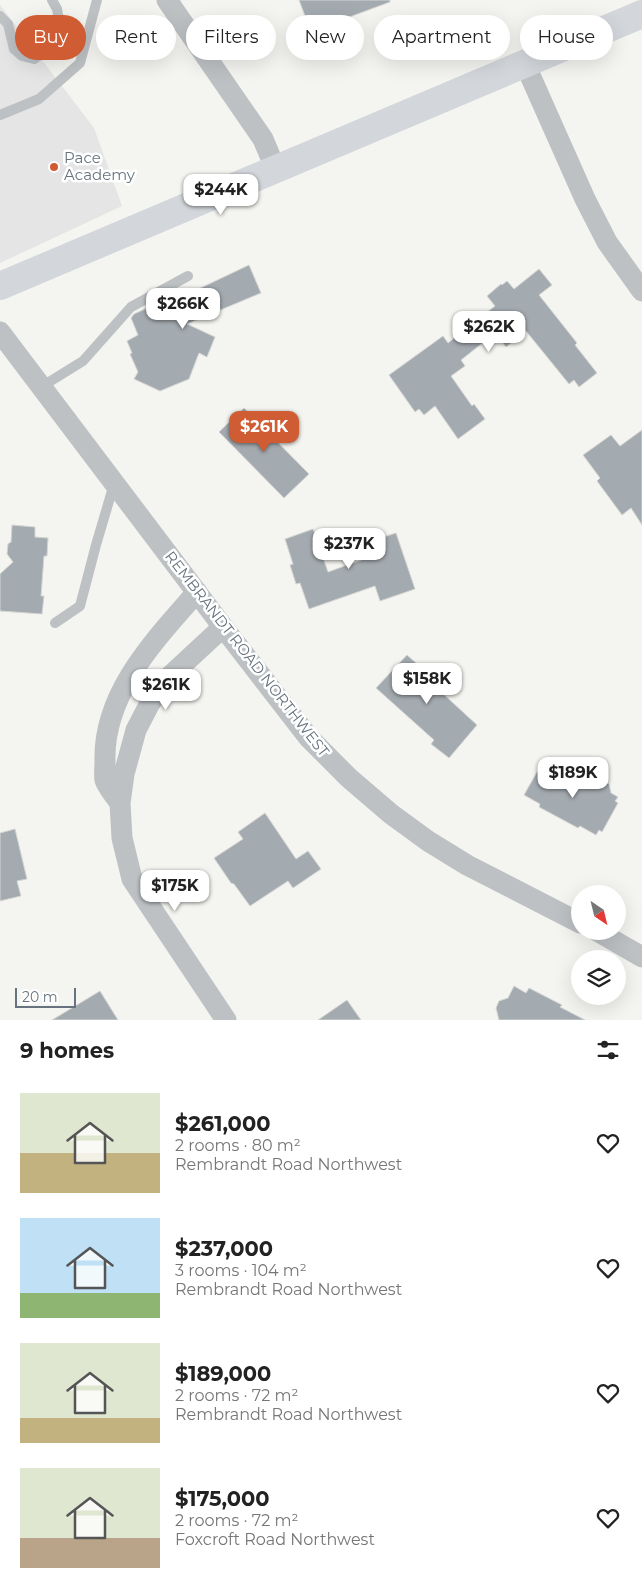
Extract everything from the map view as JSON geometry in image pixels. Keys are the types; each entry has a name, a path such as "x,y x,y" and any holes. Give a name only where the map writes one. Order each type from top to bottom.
{"main road":[{"path":"0,286 642,14"}],"street":[{"path":"167,0 263,139 276,170"},
{"path":"525,64 584,199 607,242 642,291"},
{"name":"REMBRANDT ROAD NORTHWEST","path":"0,332 309,738 349,778 391,814 428,841 467,865 571,918"},
{"path":"120,803 105,780 104,746 114,709 130,674 147,650 197,592"},
{"path":"223,627 168,678 150,702 136,730 124,774 120,803 122,838 132,879 226,1020"},
{"path":"613,940 642,956"}],"lane":[{"path":"0,16 8,24 14,49 22,56 34,59 46,51 61,31 57,9 52,0"},
{"path":"0,116 38,99 80,63 97,0"},
{"path":"41,387 83,361 131,307 188,276"},
{"path":"54,622 80,606 114,484"}],"shaded area":[{"name":"Pace Academy","path":"0,5 15,25 15,60 42,60 94,128 122,206 0,263"}],"building":[{"path":"299,0 390,0 390,2 355,15 305,15"},
{"path":"249,265 261,293 187,324 215,337 207,357 199,353 189,379 160,391 134,379 138,372 130,354 132,353 127,341 138,335 131,318 134,314 167,299 169,303"},
{"path":"539,269 552,285 539,295 577,343 575,345 597,373 579,387 574,380 569,384 526,331 506,347 495,333 461,360 465,366 451,376 472,406 474,404 485,419 458,439 435,406 424,415 419,409 415,412 389,375 443,336 448,343 495,306 487,296 501,284 507,281 514,289"},
{"path":"244,408 309,474 284,498 219,432"},
{"path":"642,430 642,525 631,508 622,515 597,481 600,478 583,455 611,435 620,446"},
{"path":"12,525 35,527 35,537 48,538 47,556 44,556 41,596 44,596 42,614 0,611 0,574 13,562 7,554 8,544 11,542"},
{"path":"313,529 328,572 367,558 362,544 396,533 415,589 380,601 375,586 309,609 300,583 296,584 290,565 293,564 285,539"},
{"path":"407,655 426,672 429,669 446,685 440,691 477,725 449,758 431,744 434,740 376,688"},
{"path":"546,762 587,785 593,775 609,784 611,793 618,797 615,801 618,803 602,832 599,830 596,835 580,826 578,828 539,807 540,804 524,795 537,772 540,774"},
{"path":"265,813 296,859 308,851 321,869 293,888 288,881 250,906 214,858 243,839 238,832"},
{"path":"15,829 27,879 17,881 21,896 0,901 0,833"},
{"path":"514,986 526,993 529,988 562,1005 560,1007 585,1020 499,1020 496,1008 499,1001 508,998"},
{"path":"100,991 118,1020 52,1020"},
{"path":"347,1000 361,1020 318,1020"}],"place":[{"name":"Pace Academy","path":"54,167"}]}
